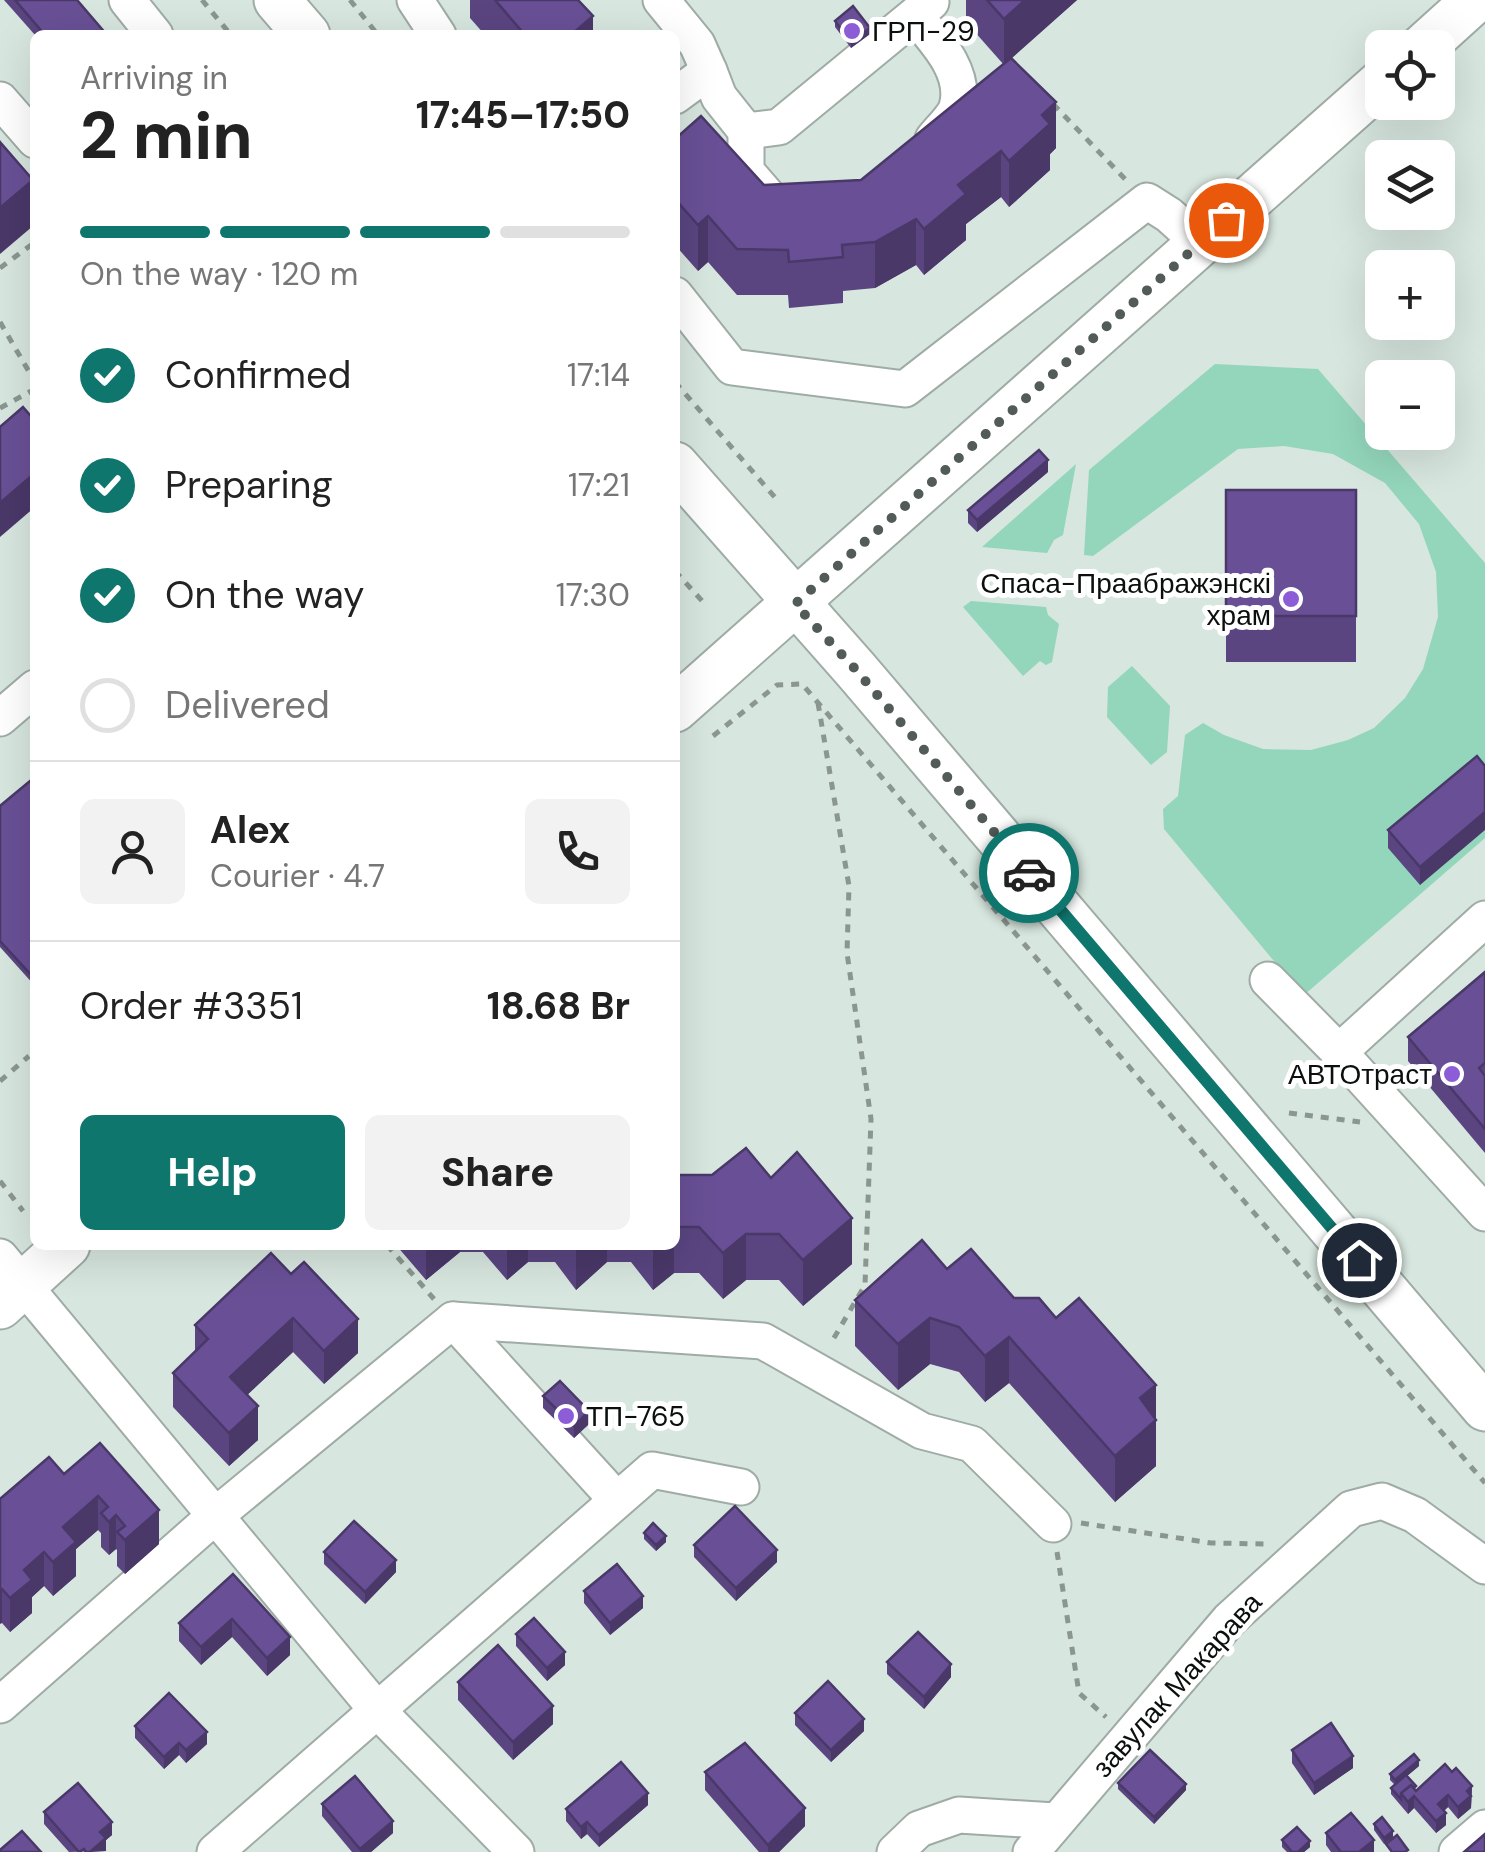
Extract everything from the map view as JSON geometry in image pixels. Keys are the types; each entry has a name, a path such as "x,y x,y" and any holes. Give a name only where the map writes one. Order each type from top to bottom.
{"main road":[{"path":"276,0 302,30"},
{"path":"1442,30 1476,0"},
{"path":"680,705 1365,97"},
{"path":"680,471 856,670 1485,1408"},
{"path":"8,1283 59,1250"}],"street":[{"path":"127,0 151,30"},
{"path":"662,0 697,44 719,97 746,131 746,170 770,200 800,205"},
{"path":"746,131 780,127 924,8 956,74 957,108 931,142 904,162"},
{"path":"680,92 709,71"},
{"path":"0,100 30,134"},
{"path":"680,302 732,367 905,390 1147,202 1169,215 1200,244"},
{"path":"0,718 30,692"},
{"path":"1339,1052 1485,920"},
{"path":"1268,980 1485,1213"},
{"path":"8,1283 215,1516 377,1710 516,1852"},
{"path":"453,1320 616,1499"},
{"path":"0,1705 215,1516 453,1320 762,1341 922,1431 972,1444 1053,1524"},
{"path":"215,1852 652,1470 741,1487"},
{"name":"завулак Макарава","path":"1031,1852 1229,1620 1351,1509 1382,1502 1416,1515 1485,1566"},
{"path":"895,1852 920,1828 959,1815 1055,1821"},
{"path":"1457,1852 1485,1828"}],"path":[{"path":"202,0 227,30"},
{"path":"350,0 374,30"},
{"path":"1044,94 1147,202"},
{"path":"0,268 30,246"},
{"path":"0,322 30,377"},
{"path":"680,388 779,502"},
{"path":"0,408 30,389"},
{"path":"680,577 704,603"},
{"path":"713,736 777,685 802,684 1485,1483"},
{"path":"814,1370 865,1285 872,1119 847,953 850,886 817,700"},
{"path":"0,1081 28,1056"},
{"path":"1288,1113 1406,1128"},
{"path":"0,1182 23,1211"},
{"path":"391,1250 453,1320"},
{"path":"1130,1739 1079,1693 1053,1524 1090,1522 1211,1544 1311,1545"}],"green space":[{"path":"1215,364 1318,369 1365,424 1365,450 1388,450 1485,563 1485,838 1303,996 1164,829 1163,809 1178,796 1185,735 1203,723 1263,749 1311,750 1374,728 1405,698 1423,669 1438,617 1436,572 1419,524 1385,483 1333,454 1284,446 1238,449 1093,556 1084,555 1089,470"},
{"path":"1076,464 1063,535 1054,540 1047,553 982,547"},
{"path":"971,601 1046,607 1048,615 1059,624 1052,662 1046,665 1040,661 1023,676 963,607"},
{"path":"1132,666 1170,706 1167,752 1151,765 1107,717 1108,687"}],"building":[{"path":"15,0 77,0 103,30 41,30"},
{"path":"495,0 578,0 593,16 577,30 521,30"},
{"path":"987,0 1025,0 1004,19"},
{"name":"ГРП-29","path":"853,6 870,28 851,42 835,21"},
{"path":"1011,58 1056,102 1042,115 1050,124 1009,161 1001,151 958,185 966,194 924,229 916,219 875,242 842,245 843,257 789,262 788,250 737,249 708,216 698,225 680,205 680,135 701,116 764,185 861,180"},
{"path":"0,142 30,177 30,183 0,208"},
{"path":"23,407 30,415 30,477 0,503 0,427"},
{"path":"1039,450 1048,460 977,520 968,510"},
{"name":"Спаса-Праабражэнскі храм","path":"1226,490 1356,490 1356,616 1226,616"},
{"path":"1477,756 1485,766 1485,812 1420,867 1388,830"},
{"path":"30,781 30,974 0,941 0,806"},
{"name":"АВТОтраст","path":"1485,972 1485,1063 1479,1068 1485,1076 1485,1129 1408,1037"},
{"path":"746,1148 771,1178 797,1152 852,1218 803,1260 779,1234 746,1234 723,1253 699,1227 680,1227 680,1175 712,1175"},
{"path":"922,1240 947,1269 971,1249 1014,1298 1039,1298 1056,1318 1079,1298 1156,1385 1140,1398 1156,1420 1115,1456 1009,1337 985,1356 959,1327 930,1318 898,1344 855,1300"},
{"path":"271,1253 291,1274 304,1262 358,1319 324,1351 293,1318 230,1377 258,1406 229,1433 173,1373 208,1339 195,1325"},
{"path":"560,1381 589,1411 574,1426 543,1396"},
{"path":"100,1443 159,1510 125,1540 117,1532 125,1526 116,1515 109,1522 101,1513 108,1507 98,1496 63,1527 76,1542 53,1562 44,1552 24,1570 32,1580 10,1598 0,1590 0,1499 49,1457 64,1474"},
{"path":"735,1506 777,1550 736,1588 694,1545"},
{"path":"354,1521 396,1560 365,1592 324,1552"},
{"path":"653,1523 666,1536 656,1545 644,1533"},
{"path":"617,1564 643,1596 610,1623 584,1591"},
{"path":"233,1574 290,1637 267,1658 232,1619 201,1647 179,1623"},
{"path":"534,1618 565,1652 547,1668 516,1634"},
{"path":"918,1632 951,1664 924,1697 887,1662"},
{"path":"498,1645 553,1706 513,1742 458,1682"},
{"path":"828,1681 864,1719 831,1750 795,1713"},
{"path":"169,1693 207,1732 186,1750 179,1743 164,1757 135,1726"},
{"path":"1331,1723 1353,1756 1314,1783 1292,1750"},
{"path":"745,1743 805,1808 768,1845 705,1772"},
{"path":"1150,1750 1186,1784 1154,1817 1118,1783"},
{"path":"1414,1754 1419,1760 1395,1780 1390,1774"},
{"path":"621,1762 648,1793 599,1835 587,1822 581,1827 566,1809"},
{"path":"1445,1764 1452,1772 1456,1768 1472,1786 1467,1791 1471,1796 1458,1807 1448,1795 1438,1804 1446,1813 1436,1821 1414,1796 1408,1802 1401,1793 1411,1785 1416,1791"},
{"path":"1406,1775 1416,1786 1411,1785 1401,1793 1401,1799 1391,1788"},
{"path":"355,1776 393,1821 360,1849 322,1804"},
{"path":"78,1783 112,1822 100,1832 106,1838 90,1852 79,1852 44,1812"},
{"path":"1351,1813 1374,1840 1359,1852 1341,1852 1326,1833"},
{"path":"1382,1817 1393,1831 1384,1838 1374,1824"},
{"path":"1297,1827 1310,1841 1298,1852 1292,1852 1282,1840"},
{"path":"22,1831 41,1852 0,1852 0,1850"},
{"path":"1485,1834 1485,1852 1464,1852"},
{"path":"1397,1835 1408,1850 1405,1852 1392,1852 1386,1844"}],"way so far":[{"path":"1029,873 795,604 1226,220"}],"place":[{"name":"ГРП-29","path":"852,31"},
{"name":"Спаса-Праабражэнскі храм","path":"1291,599"},
{"name":"АВТОтраст","path":"1452,1074"},
{"name":"ТП-765","path":"566,1416"}],"route":[{"path":"1029,873 1359,1260"}]}
